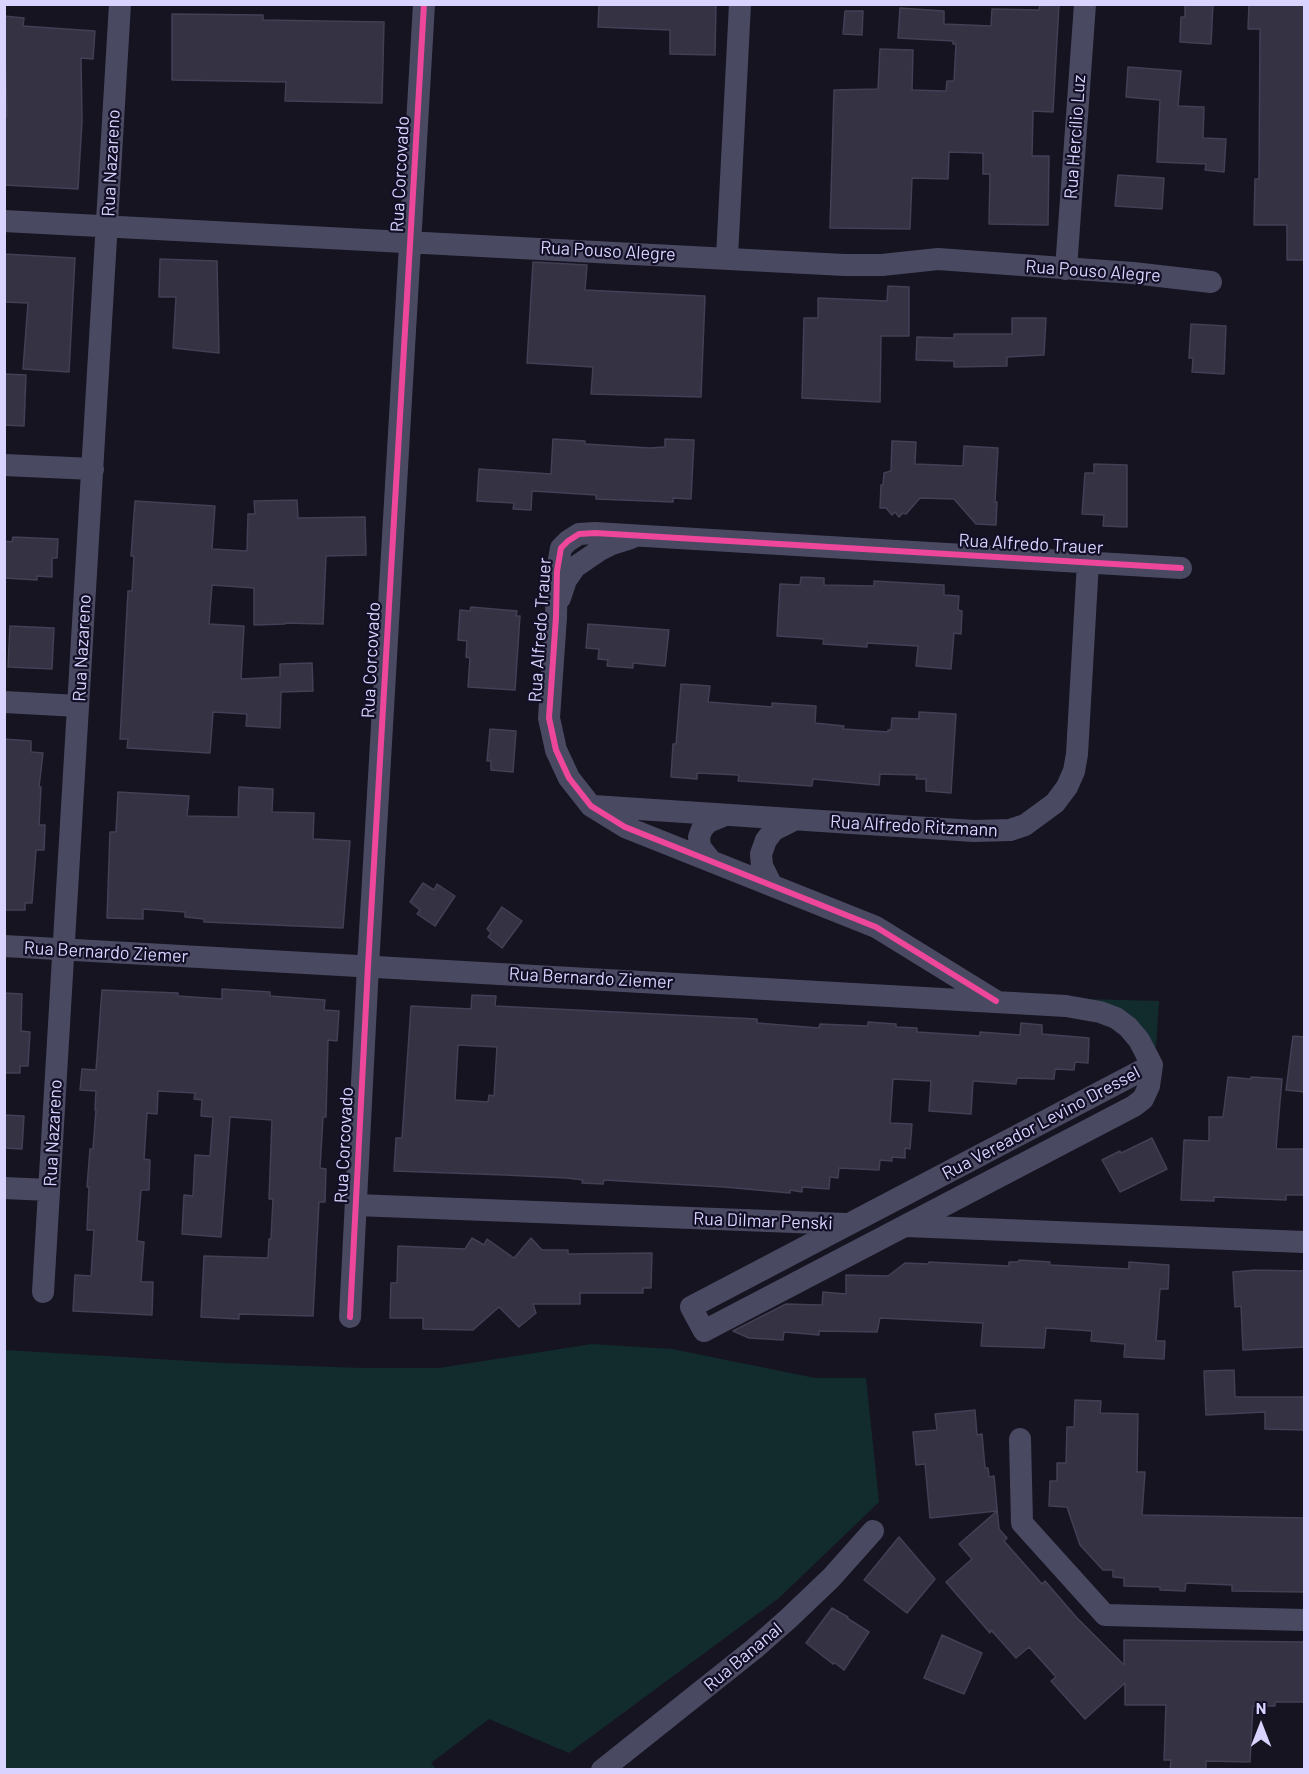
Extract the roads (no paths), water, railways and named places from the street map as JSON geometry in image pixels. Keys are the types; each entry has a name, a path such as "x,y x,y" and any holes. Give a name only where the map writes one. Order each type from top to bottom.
{"street":[{"name":"Rua Nazareno","path":"43,1292 120,4"},
{"name":"Rua Corcovado","path":"350,1317 424,4"},
{"path":"728,257 740,4"},
{"name":"Rua Hercílio Luz","path":"1066,269 1085,4"},
{"name":"Rua Pouso Alegre","path":"4,221 728,257 844,265 882,265 938,259 1133,273 1211,282"},
{"path":"4,465 93,469"},
{"name":"Rua Alfredo Trauer","path":"996,1000 876,927 626,827 591,806 569,778 552,734 550,699 561,548 579,534 595,533 1181,568"},
{"name":"Rua Alfredo Trauer","path":"556,617 566,580 575,567 612,544 626,539 648,536"},
{"path":"568,541 574,545 575,567"},
{"name":"Rua Alfredo Ritzmann","path":"591,806 994,832 1025,825 1055,803 1067,787 1074,771 1077,754 1088,562"},
{"path":"4,702 78,706"},
{"path":"711,861 700,847 699,837 708,822 725,815"},
{"path":"771,884 762,866 761,854 766,840 774,830 794,820"},
{"name":"Rua Bernardo Ziemer","path":"4,946 996,1000 1066,1006 1100,1012 1116,1018 1139,1040 1152,1065"},
{"name":"Rua Vereador Levino Dressel","path":"1152,1065 1149,1086 1143,1099 1134,1106 704,1331 691,1307 1152,1065"},
{"path":"4,1188 50,1190"},
{"name":"Rua Dilmar Penski","path":"356,1205 1305,1242"},
{"path":"1020,1438 1022,1523 1105,1615 1305,1620"},
{"name":"Rua Bananal","path":"602,1770 780,1627 831,1578 873,1531"}]}
